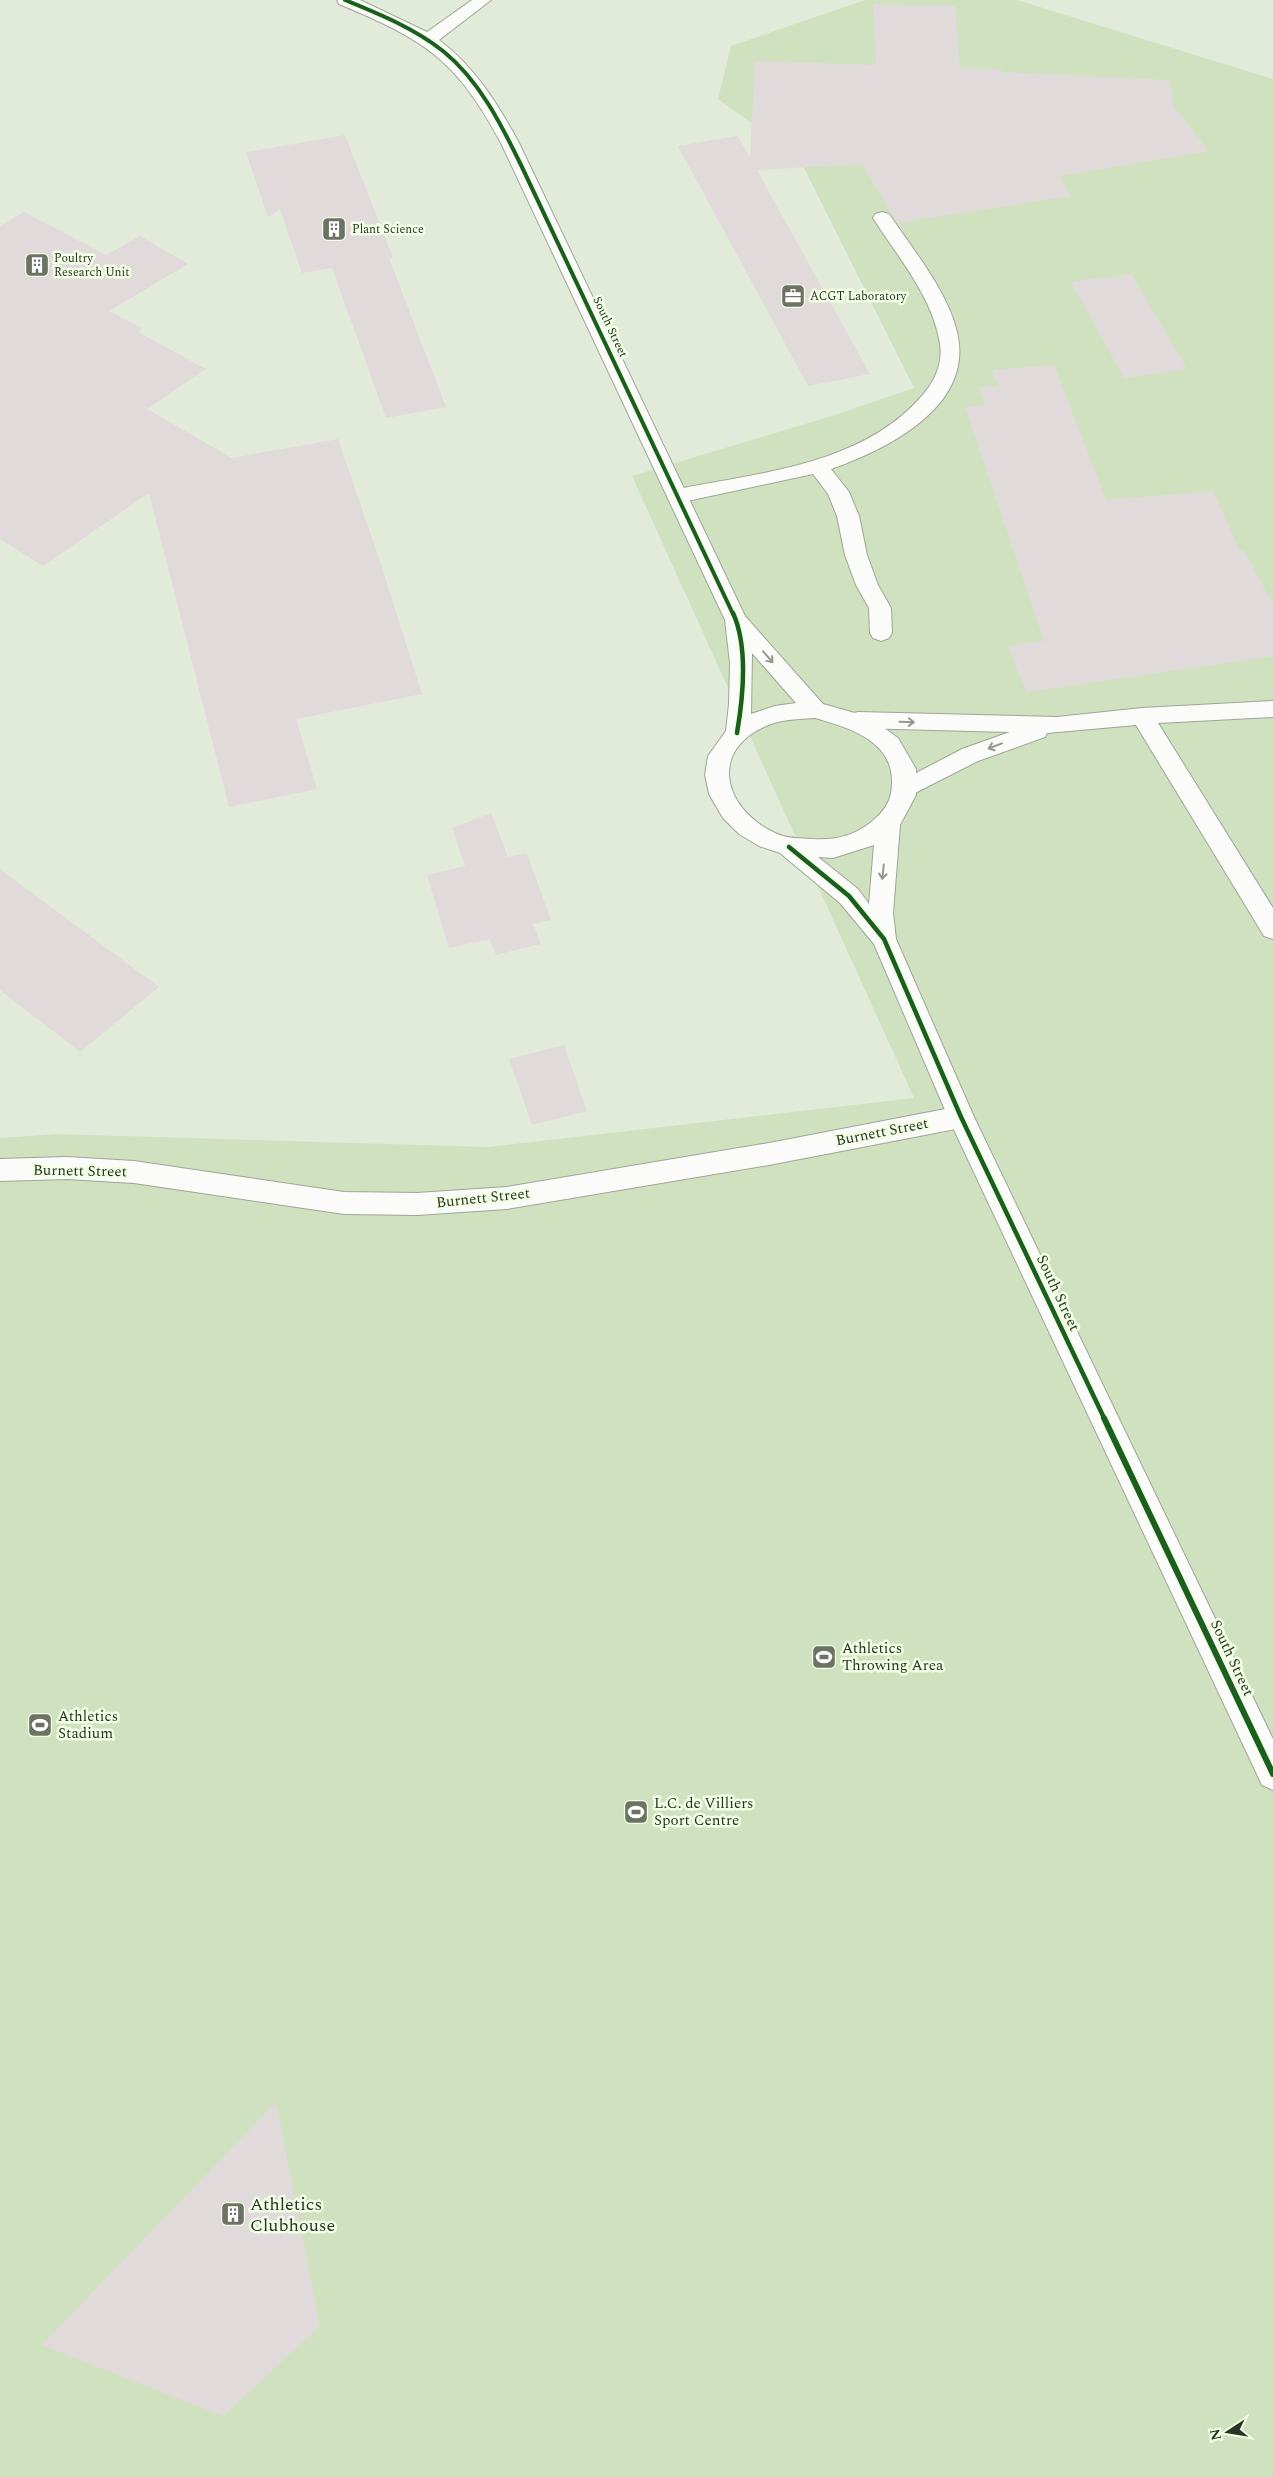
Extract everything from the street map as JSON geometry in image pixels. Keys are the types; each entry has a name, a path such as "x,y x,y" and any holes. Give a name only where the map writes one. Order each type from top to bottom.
{"street":[{"name":"South Street","path":"345,0 390,20 427,40 455,62 472,82 501,127 584,294 736,620 742,649 744,688 737,733"},
{"path":"427,40 483,0"},
{"path":"678,496 848,457 909,423 928,404 947,376 951,351 944,317 882,218"},
{"path":"817,465 838,492 848,516 856,555 867,585 880,608 881,633"},
{"name":"South Street","path":"736,620 816,710"},
{"path":"858,720 879,733 895,749 904,768 907,788 901,807 888,824 868,837 844,846 817,849 789,847 764,838 741,825 726,807 717,788 716,768 723,750 737,733 753,722 772,715 793,711 816,710 858,720 1057,725 1142,716 1273,709"},
{"path":"1142,716 1273,929"},
{"path":"907,788 970,755 1057,725"},
{"name":"South Street","path":"884,939 881,913 888,824"},
{"name":"South Street","path":"789,847 849,896 884,939 961,1117 1273,1774"},
{"name":"Burnett Street","path":"0,1170 67,1168 134,1172 344,1204 417,1204 507,1198 769,1154 961,1117"}],"green space":[{"name":"L.C. de Villiers Sport Centre","path":"865,0 1017,0 1273,79 1273,2477 0,2477 0,1138 57,1134 488,1147 914,1098 632,476 835,415 914,388 798,156 718,99 731,46"}],"building":[{"path":"873,4 955,6 960,68 1001,69 1002,72 1169,80 1174,107 1209,151 1059,176 1071,196 897,223 862,164 757,170 870,374 808,386 678,146 738,136 750,158 755,61 876,65"},
{"path":"345,135 393,258 389,258 446,407 386,418 332,268 302,273 280,210 268,217 246,152"},
{"path":"24,212 106,255 140,236 188,264 109,311 143,329 138,332 206,369 147,409 232,458 338,439 379,558 422,694 296,719 317,789 229,807 149,493 43,566 0,539 0,226"},
{"path":"1131,274 1187,369 1124,378 1071,282"},
{"path":"1054,365 1106,500 1213,491 1240,551 1244,550 1273,605 1273,656 1027,692 1007,646 1044,641 965,407 985,405 979,387 998,386 992,370"},
{"path":"491,813 508,857 527,853 551,920 533,924 541,944 496,955 490,939 449,948 427,875 465,866 452,828"},
{"path":"0,869 159,987 80,1052 0,990"},
{"path":"564,1045 587,1111 532,1125 509,1059"},
{"name":"Athletics Clubhouse","path":"276,2102 320,2326 223,2416 42,2345"}],"cycle path":[{"path":"345,0 404,26 444,52 472,81 510,143 736,620 741,649 742,676 737,733"},
{"path":"789,847 849,896 884,939 961,1117 1273,1774"}],"place":[{"name":"Plant Science","path":"334,229"},
{"name":"Poultry Research Unit","path":"37,265"},
{"name":"ACGT Laboratory","path":"793,296"},
{"name":"Athletics Throwing Area","path":"824,1657"},
{"name":"Athletics Stadium","path":"40,1725"},
{"name":"L.C. de Villiers Sport Centre","path":"636,1812"},
{"name":"Athletics Clubhouse","path":"233,2214"}]}
